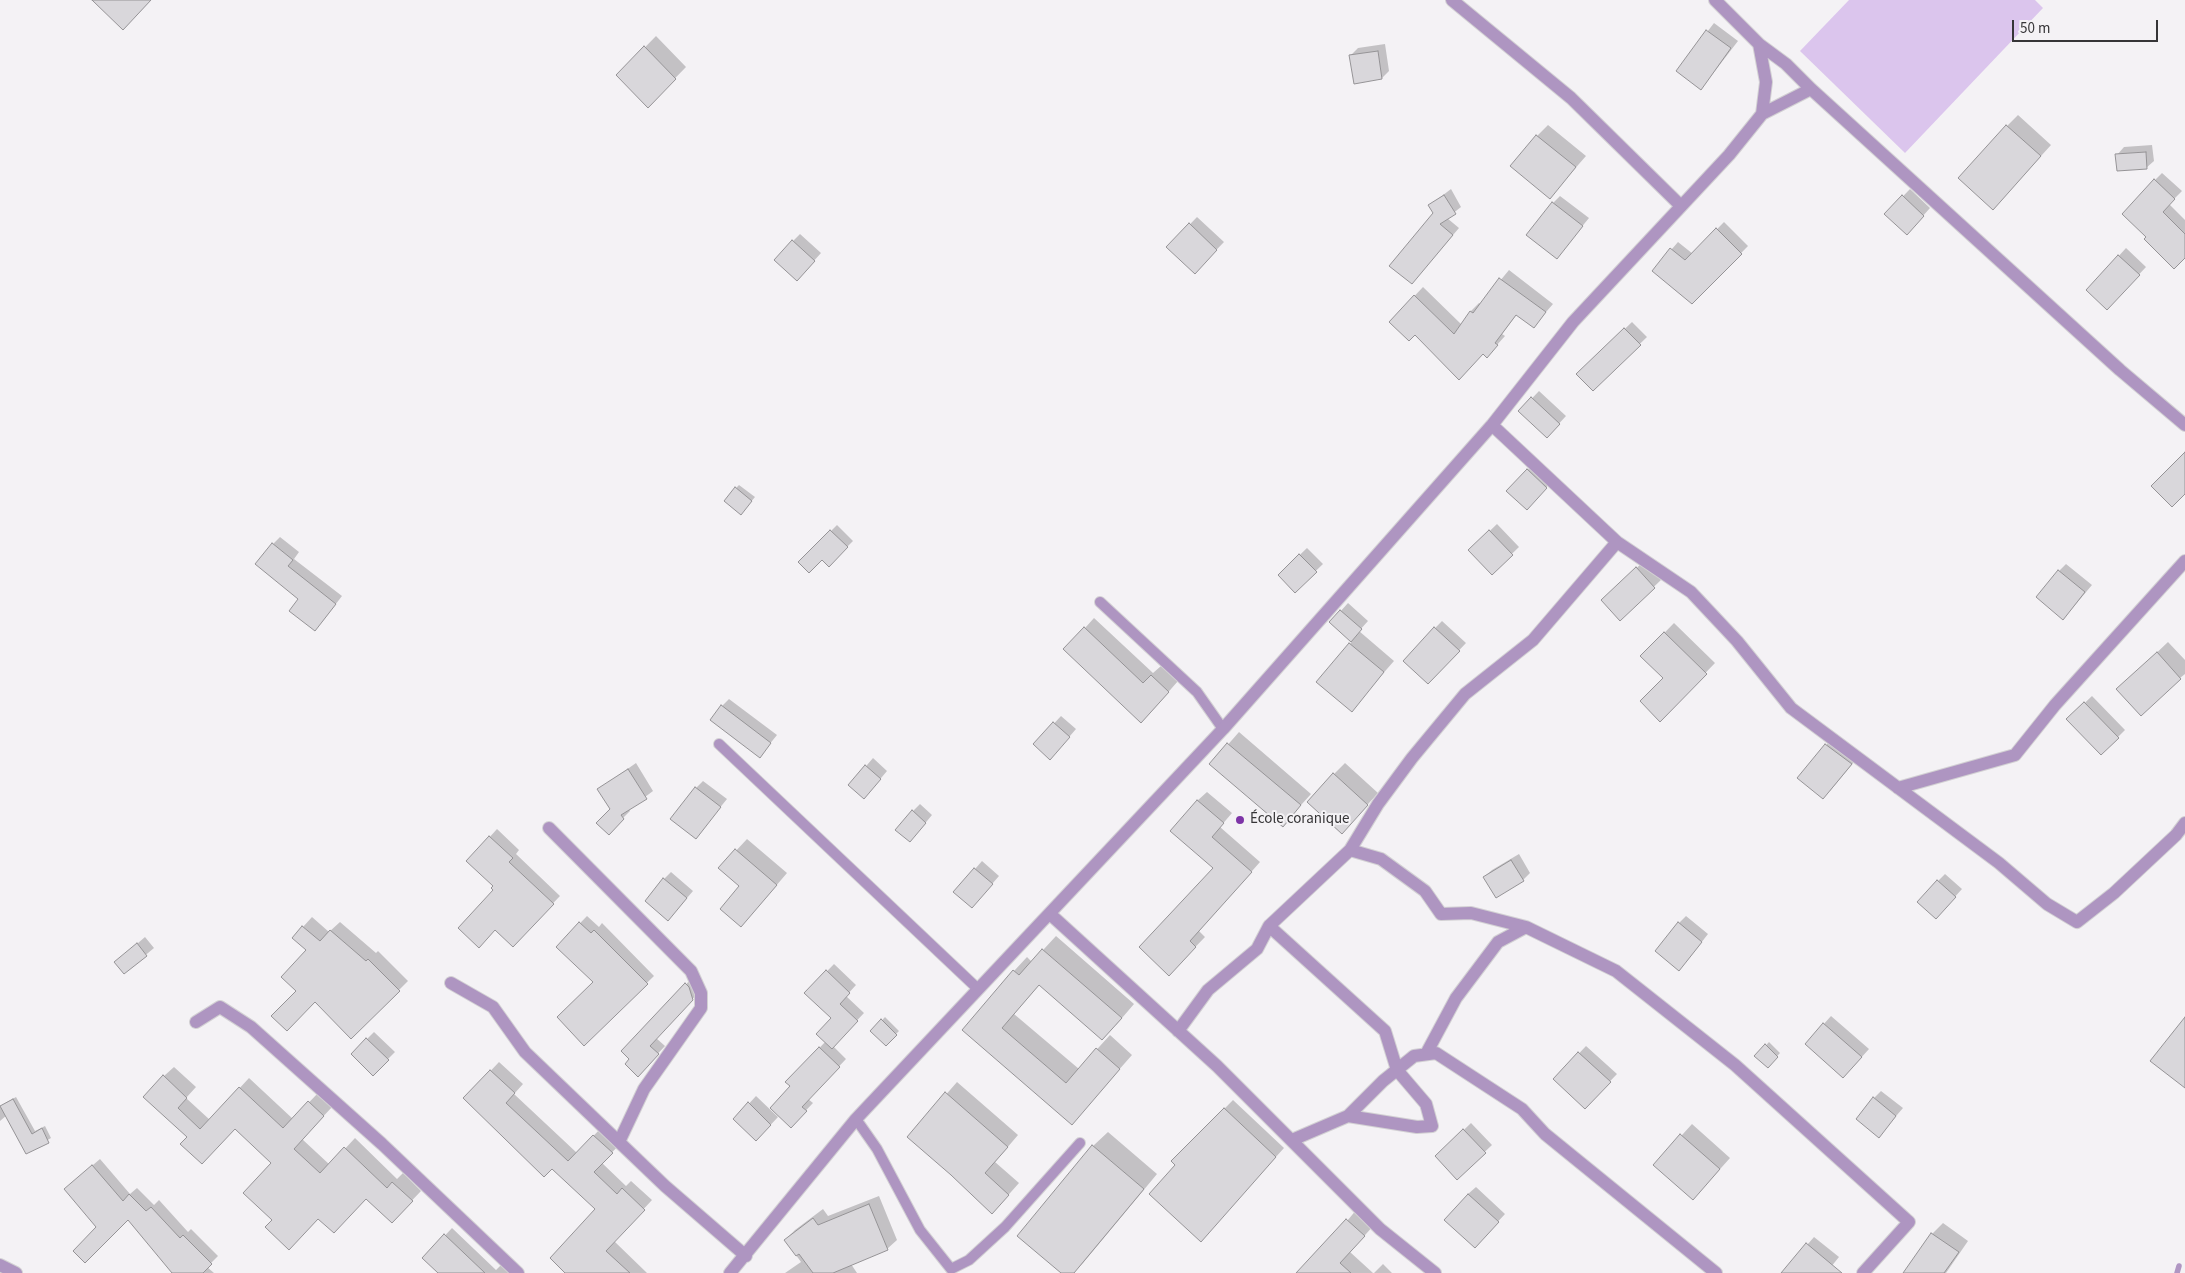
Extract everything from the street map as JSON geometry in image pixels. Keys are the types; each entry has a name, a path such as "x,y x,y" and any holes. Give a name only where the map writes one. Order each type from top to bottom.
{"street":[{"path":"1452,0 1572,98 1680,206"},
{"path":"1715,0 1760,44 1786,64 1811,89 2185,425"},
{"path":"1760,44 1766,82 1762,114"},
{"path":"730,1273 746,1256 856,1119 1223,730 1492,425 1573,322 1729,155 1762,114 1811,89"},
{"path":"1492,425 1617,542 1691,592 1737,641 1791,708 1998,863 2047,904 2077,922 2114,892 2185,824"},
{"path":"1178,1031 1208,990 1257,948 1269,926 1350,850 1378,804 1400,773 1465,694 1533,640 1617,542"},
{"path":"1898,788 2015,755 2055,705 2185,561"},
{"path":"549,828 691,971 701,993 701,1008 644,1089 619,1142"},
{"path":"1350,850 1381,859 1425,891 1441,914 1471,913 1526,927 1616,971 1735,1065 1909,1222 1863,1273"},
{"path":"1050,914 1178,1031 1292,1140 1380,1229 1435,1273"},
{"path":"1269,926 1386,1031 1397,1070 1426,1104 1432,1126 1417,1127 1348,1116"},
{"path":"1426,1054 1456,998 1498,942 1526,927"},
{"path":"451,983 492,1007 525,1052 665,1186 746,1256"},
{"path":"196,1022 220,1007 251,1027 382,1144 518,1273"},
{"path":"1292,1140 1348,1116 1414,1056 1436,1053 1522,1109 1545,1134 1716,1273"},
{"path":"0,1265 16,1273"}],"lane":[{"path":"1100,602 1197,692 1223,730"},
{"path":"719,744 978,989"},
{"path":"856,1119 877,1149 920,1230 951,1269 969,1260 1005,1227 1080,1143"}],"shaded area":[{"path":"1849,0 2035,0 2043,8 1905,153 1800,51"}],"building":[{"path":"92,0 151,0 123,30"},
{"path":"1706,30 1731,48 1701,90 1676,71"},
{"path":"644,46 676,79 648,108 616,75"},
{"path":"1378,51 1382,79 1354,84 1349,55"},
{"path":"2006,125 2041,156 1993,210 1958,178"},
{"path":"1536,135 1576,167 1550,199 1510,166"},
{"path":"2146,152 2147,169 2117,171 2115,154"},
{"path":"2154,179 2175,199 2163,212 2185,234 2185,258 2174,269 2144,239 2146,237 2122,214"},
{"path":"1444,195 1456,214 1440,224 1453,235 1412,284 1389,266 1433,213 1428,205"},
{"path":"1902,195 1924,216 1907,235 1884,214"},
{"path":"1552,202 1583,226 1557,259 1526,235"},
{"path":"1189,223 1217,250 1195,274 1166,247"},
{"path":"1716,228 1742,254 1692,304 1652,271 1670,248 1685,260"},
{"path":"792,240 815,261 797,281 774,260"},
{"path":"2118,255 2140,275 2107,310 2086,290"},
{"path":"1499,278 1546,312 1534,328 1516,315 1495,343 1498,345 1487,358 1483,354 1459,380 1415,335 1409,341 1389,322 1414,295 1454,334 1470,311 1473,313"},
{"path":"1624,328 1641,345 1593,391 1576,374"},
{"path":"1531,397 1560,424 1547,438 1518,411"},
{"path":"2185,452 2185,494 2172,507 2151,486"},
{"path":"1527,469 1547,488 1527,510 1506,491"},
{"path":"735,487 752,501 741,515 724,501"},
{"path":"830,530 848,547 829,567 822,560 809,573 798,562"},
{"path":"1489,530 1513,555 1492,575 1468,550"},
{"path":"272,543 293,560 288,566 336,604 315,631 289,611 298,599 255,564"},
{"path":"1299,554 1317,572 1295,593 1278,575"},
{"path":"1636,567 1655,588 1620,621 1601,600"},
{"path":"2058,570 2085,592 2063,620 2036,597"},
{"path":"1340,610 1362,629 1351,642 1329,622"},
{"path":"1084,627 1143,683 1151,675 1169,692 1141,723 1063,649"},
{"path":"1434,627 1460,651 1428,684 1403,661"},
{"path":"1664,632 1707,674 1660,722 1640,701 1663,678 1640,656"},
{"path":"1349,643 1384,672 1352,712 1316,682"},
{"path":"2157,652 2181,679 2141,716 2116,689"},
{"path":"2084,702 2119,738 2101,755 2066,719"},
{"path":"721,705 771,743 760,758 710,720"},
{"path":"1053,722 1070,737 1050,760 1033,744"},
{"path":"1227,743 1301,805 1283,827 1209,764"},
{"path":"1825,744 1852,764 1823,799 1797,778"},
{"path":"865,765 881,779 864,799 848,785"},
{"path":"628,769 647,799 621,815 624,819 609,835 596,823 610,809 597,789"},
{"path":"1333,773 1368,805 1342,834 1307,802"},
{"path":"695,787 721,807 696,839 670,819"},
{"path":"1197,800 1224,823 1212,837 1252,872 1190,941 1196,947 1169,976 1139,947 1213,868 1170,831"},
{"path":"912,810 926,823 910,842 895,830"},
{"path":"489,836 513,858 509,862 554,904 513,947 495,930 479,948 458,928 493,890 491,888 493,886 466,861"},
{"path":"735,849 777,885 741,927 720,909 739,886 718,868"},
{"path":"1511,860 1524,881 1496,898 1483,877"},
{"path":"974,868 993,884 972,908 953,892"},
{"path":"663,878 687,898 668,921 645,901"},
{"path":"1937,880 1956,897 1936,919 1917,902"},
{"path":"579,922 591,933 594,930 648,984 584,1046 557,1017 593,982 556,947"},
{"path":"1678,922 1702,942 1679,971 1655,951"},
{"path":"302,926 320,941 330,930 366,961 368,959 400,991 351,1039 315,1002 287,1031 271,1016 296,991 281,977 306,950 292,938"},
{"path":"137,943 147,956 124,974 114,962"},
{"path":"1042,949 1122,1018 1102,1040 1039,985 1002,1028 1066,1083 1096,1048 1120,1069 1072,1125 962,1030 1013,970 1019,975"},
{"path":"826,970 850,993 840,1004 858,1021 832,1049 816,1034 831,1018 804,993"},
{"path":"685,983 689,987 693,1000 650,1046 659,1054 638,1077 625,1064 629,1059 621,1051"},
{"path":"2185,1017 2185,1088 2150,1061"},
{"path":"881,1019 897,1035 886,1046 870,1031"},
{"path":"1823,1023 1862,1057 1843,1078 1805,1044"},
{"path":"366,1038 389,1060 373,1076 351,1054"},
{"path":"1765,1044 1778,1057 1768,1068 1754,1056"},
{"path":"819,1047 840,1067 802,1107 807,1111 791,1128 770,1108 790,1086 785,1082"},
{"path":"1578,1052 1611,1082 1585,1109 1553,1079"},
{"path":"490,1070 515,1093 506,1103 568,1161 593,1135 613,1153 594,1172 617,1194 622,1188 645,1210 606,1251 630,1273 565,1273 550,1258 595,1209 552,1169 544,1177 463,1098"},
{"path":"163,1075 187,1098 178,1108 200,1129 239,1087 283,1128 308,1101 324,1116 294,1149 320,1173 344,1147 387,1188 392,1182 413,1201 392,1223 366,1199 334,1233 318,1219 289,1250 265,1227 272,1220 243,1193 271,1163 235,1129 202,1164 180,1144 187,1137 143,1097"},
{"path":"945,1092 1008,1147 985,1173 1009,1195 992,1214 907,1137"},
{"path":"1873,1097 1896,1116 1879,1138 1856,1119"},
{"path":"13,1099 32,1134 42,1128 49,1143 26,1154 0,1106"},
{"path":"748,1102 771,1125 756,1141 733,1119"},
{"path":"1224,1108 1276,1157 1201,1242 1149,1194 1175,1165 1171,1161"},
{"path":"1463,1129 1486,1153 1457,1180 1435,1156"},
{"path":"1680,1134 1720,1169 1693,1200 1653,1165"},
{"path":"1092,1145 1144,1189 1074,1273 1061,1273 1017,1236"},
{"path":"92,1165 123,1201 129,1194 146,1211 151,1207 180,1238 183,1235 212,1264 203,1273 172,1273 128,1220 85,1263 73,1251 96,1227 64,1189"},
{"path":"1468,1194 1499,1222 1475,1248 1444,1220"},
{"path":"869,1204 888,1250 833,1273 813,1273 799,1254 796,1256 784,1240 813,1218 818,1225"},
{"path":"1346,1219 1365,1236 1340,1263 1351,1273 1296,1273"},
{"path":"1931,1233 1959,1252 1944,1273 1903,1273"},
{"path":"444,1234 485,1273 438,1273 422,1258"},
{"path":"1806,1243 1842,1273 1781,1273"}],"waterway":[{"path":"2177,1273 2179,1266"}],"place":[{"name":"École coranique","path":"1240,820"}]}
